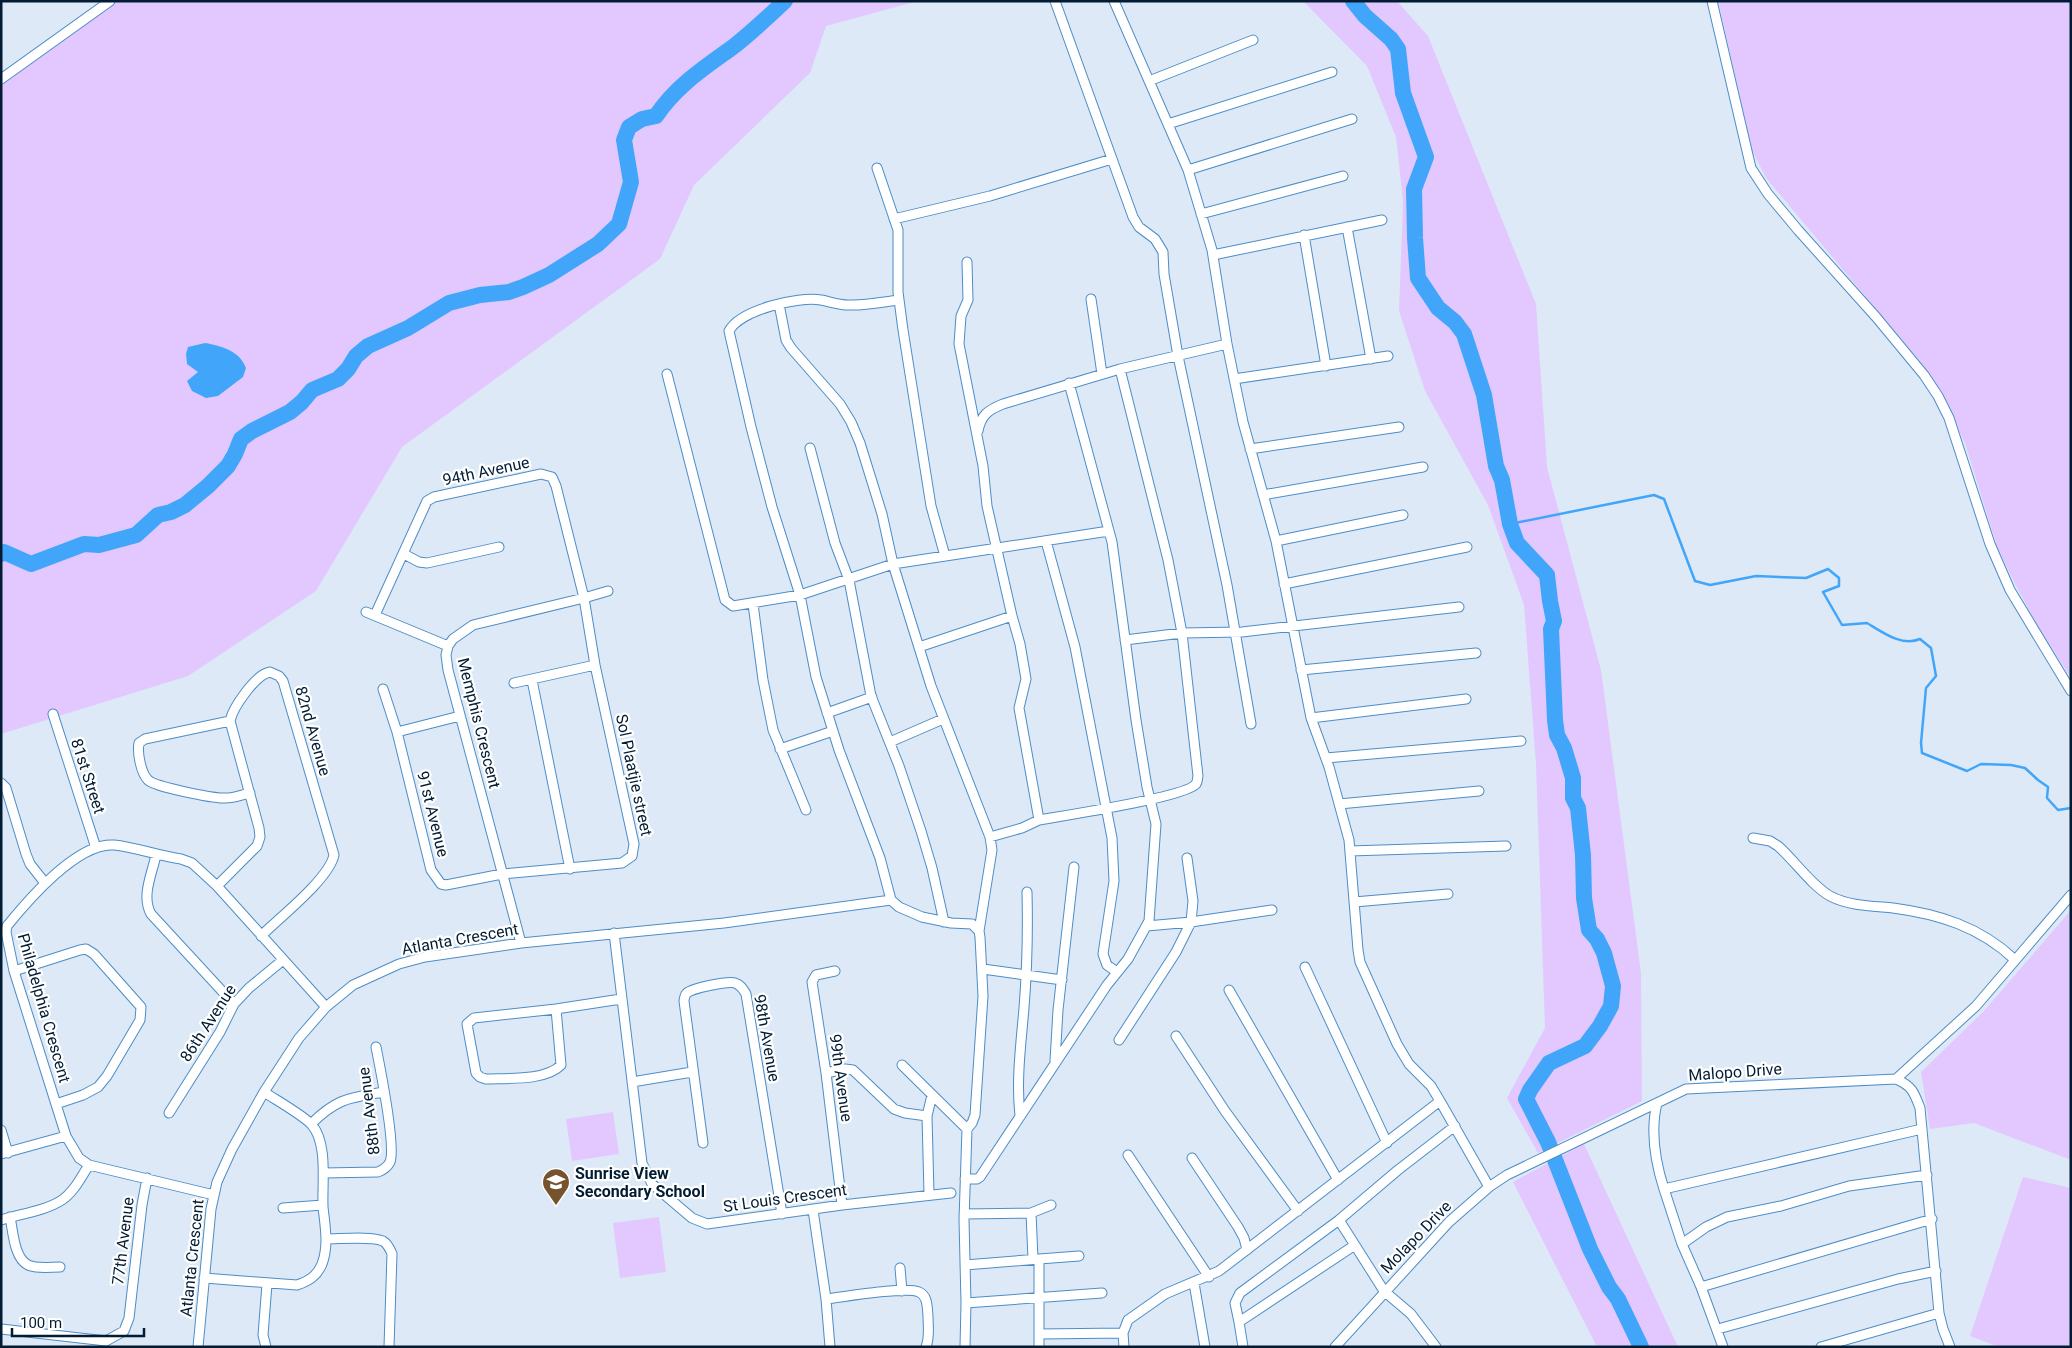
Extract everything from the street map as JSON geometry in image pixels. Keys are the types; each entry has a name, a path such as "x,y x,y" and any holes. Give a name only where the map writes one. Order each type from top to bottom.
{"street":[{"path":"1,79 110,1"},
{"path":"1055,1 1133,218 1139,227 1155,239 1163,252 1164,274 1178,356 1227,585 1251,724"},
{"path":"1114,1 1188,170 1212,255 1234,379 1250,449 1276,542 1312,718 1326,758 1350,851 1360,962 1405,1058 1431,1086 1489,1187"},
{"path":"1712,1 1751,168 1768,194 1876,317 1924,375 1938,396 1949,418 1990,544 2007,582 2071,691"},
{"path":"1149,82 1253,40"},
{"path":"1168,124 1332,72"},
{"path":"1188,170 1352,119"},
{"path":"894,219 990,196 1112,159"},
{"path":"877,168 898,230 899,300 931,506 945,556"},
{"path":"1201,214 1343,176"},
{"path":"1212,255 1382,220"},
{"path":"1347,227 1371,359"},
{"path":"1304,236 1326,366"},
{"path":"967,262 968,300 960,316 959,344 977,434 996,547 1020,644 1026,679 1019,708 1039,820"},
{"path":"1092,299 1102,374"},
{"path":"899,300 848,306 821,300 801,300 779,304 733,323 729,331 772,507 800,596 816,677 833,731 880,858 891,900 899,907 922,918 972,924 979,931"},
{"path":"779,304 786,340 840,404 851,422 860,443 882,514 893,564 919,647 944,719 974,791 990,837 992,850 979,931 983,970 975,1115 972,1123 966,1129 964,1214 966,1303 964,1347"},
{"path":"977,434 983,416 989,410 1069,383 1227,344"},
{"path":"1234,379 1388,356"},
{"path":"990,837 1022,828 1039,820 1151,800 1188,789 1196,784 1198,776 1182,633 1168,560 1120,369"},
{"path":"667,374 725,600 733,606 800,596 893,564 1109,531"},
{"path":"965,1179 977,1179 980,1176 1054,1063 1132,952 1149,921 1156,824 1136,720 1109,531 1069,383"},
{"path":"1250,449 1399,427"},
{"path":"810,448 835,543 849,580 872,698 890,742 923,840 944,922"},
{"path":"1263,495 1422,467"},
{"name":"94th Avenue","path":"375,615 427,501 434,497 541,474 547,474 552,478 556,486 584,598"},
{"path":"1276,542 1403,516"},
{"path":"1046,541 1075,647 1112,838 1114,880 1103,954 1107,965 1117,972"},
{"path":"404,554 419,562 427,563 499,547"},
{"path":"1284,584 1467,547"},
{"name":"Memphis Crescent","path":"521,944 448,670 446,655 448,646 453,639 473,625 608,591"},
{"name":"Sol Plaatjie street","path":"502,874 622,863 628,860 634,850 595,665 584,598"},
{"path":"753,604 763,680 773,730 806,810"},
{"path":"1125,640 1182,633 1234,632 1459,607"},
{"path":"366,612 448,646"},
{"path":"919,647 1012,616"},
{"path":"1301,670 1476,652"},
{"path":"514,683 595,665"},
{"name":"82nd Avenue","path":"230,721 232,712 259,677 270,672 279,676 334,855 332,864 322,878 261,936"},
{"path":"532,680 570,869"},
{"name":"91st Avenue","path":"383,688 397,732 431,870 438,881 446,885 502,874"},
{"path":"827,713 872,698"},
{"path":"1312,718 1466,699"},
{"name":"81st Street","path":"53,714 96,848"},
{"path":"397,732 460,716"},
{"path":"890,742 944,719"},
{"path":"217,886 257,846 260,837 250,793 230,721 145,739 139,744 138,749 144,774 147,780 153,784 212,797 224,798 250,793"},
{"path":"780,749 833,731"},
{"path":"1326,758 1521,741"},
{"path":"1,783 6,788 30,864 46,882"},
{"path":"1339,804 1479,791"},
{"path":"1753,838 1770,841 1778,846 1829,896 1861,905 1936,915 1969,928 1998,944 2014,960"},
{"name":"Philadelphia Crescent","path":"89,1165 79,1158 66,1136 14,971 4,925 46,882 74,860 96,848 113,845 182,859 192,863 217,886 326,1007"},
{"path":"1350,851 1506,846"},
{"path":"156,855 148,890 147,907 234,1004"},
{"path":"1119,1040 1176,952 1191,922 1193,901 1187,858"},
{"path":"1054,1063 1074,867"},
{"path":"1020,1116 1017,1087 1025,976 1027,892"},
{"path":"1354,902 1448,894"},
{"path":"1950,1347 1939,1313 1928,1175 1920,1108 1908,1084 1896,1079 1976,1006 2071,895"},
{"name":"Atlanta Crescent","path":"198,1347 204,1278 217,1182 232,1149 264,1092 299,1038 326,1007 353,985 399,964 425,957 614,933 724,922 891,900"},
{"path":"1146,926 1191,922 1272,910"},
{"name":"St Louis Crescent","path":"614,933 642,1163 652,1184 692,1218 707,1224 842,1205 951,1193"},
{"path":"14,971 86,949 94,954 141,1007 140,1020 107,1076 98,1087 83,1095 56,1104"},
{"name":"86th Avenue","path":"169,1113 220,1032 234,1004 249,988 283,960"},
{"path":"1305,967 1387,1143"},
{"path":"983,970 1062,980"},
{"name":"99th Avenue","path":"835,971 816,976 812,982 826,1073 842,1205"},
{"name":"98th Avenue","path":"703,1143 683,1008 685,994 692,990 735,983 746,994 782,1214"},
{"path":"1229,990 1338,1180"},
{"path":"556,1009 562,1055 561,1066 556,1071 546,1075 486,1079 476,1073 467,1033 467,1024 470,1020 621,999"},
{"path":"1176,1036 1225,1111 1298,1211"},
{"name":"88th Avenue","path":"323,1173 378,1172 390,1163 391,1155 384,1092 376,1047"},
{"path":"902,1065 966,1129"},
{"path":"826,1073 845,1069 853,1070 894,1109 905,1113 928,1116"},
{"path":"632,1082 692,1072"},
{"name":"Malopo Drive","path":"1532,1163 1686,1089 1896,1079"},
{"path":"204,1278 297,1285 307,1282 316,1275 322,1263 326,1240 320,1145 311,1124 264,1092"},
{"path":"311,1124 326,1109 340,1100 384,1092"},
{"path":"929,1194 928,1116 932,1095"},
{"path":"1124,1347 1123,1334 1128,1320 1165,1294 1209,1277 1247,1250 1440,1101"},
{"path":"1657,1102 1654,1122 1654,1146 1664,1189 1682,1244 1718,1329 1723,1347"},
{"path":"1243,1347 1235,1303 1240,1293 1339,1220 1398,1170 1455,1126"},
{"path":"1664,1189 1922,1129"},
{"path":"1,1130 5,1154 66,1136"},
{"path":"1128,1155 1209,1277"},
{"path":"1192,1158 1238,1227 1244,1238 1247,1250"},
{"name":"Molapo Drive","path":"1334,1347 1449,1222 1489,1187 1532,1163"},
{"path":"60,1267 32,1266 22,1260 18,1254 6,1219 50,1206 62,1200 71,1192 89,1165 214,1195"},
{"path":"1682,1244 1706,1227 1727,1217 1781,1206 1849,1186 1928,1175"},
{"name":"77th Avenue","path":"1,1329 106,1341 124,1331 129,1318 142,1205 147,1178"},
{"path":"283,1208 323,1205"},
{"path":"964,1214 1031,1213 1051,1205"},
{"path":"813,1210 826,1299 830,1347"},
{"path":"1031,1213 1036,1259 1039,1347"},
{"path":"1701,1287 1932,1219"},
{"path":"1339,1220 1384,1291 1411,1314 1436,1347"},
{"path":"326,1240 376,1240 384,1242 389,1246 392,1254 389,1347"},
{"path":"1239,1322 1355,1245"},
{"path":"965,1265 1079,1256"},
{"path":"900,1268 902,1291"},
{"path":"1718,1329 1872,1286 1936,1271"},
{"path":"1194,1283 1205,1347"},
{"path":"266,1347 263,1336 267,1284"},
{"path":"826,1299 902,1291 919,1292 925,1297 927,1304 929,1338 926,1347"},
{"path":"966,1303 1102,1293"},
{"path":"1822,1347 1939,1313"},
{"path":"1039,1334 1123,1334"}],"shaded area":[{"path":"118,1 918,1 826,26 810,73 694,185 660,259 402,447 316,591 188,676 1,734 1,83"},
{"path":"1303,1 1397,1 1428,36 1536,304 1547,467 1601,670 1641,973 1642,1101 1538,1153 1507,1098 1545,1028 1536,764 1524,605 1488,505 1425,391 1399,311 1403,201 1396,137 1367,66"},
{"path":"1718,1 2071,1 2071,678 2037,625 1997,547 1965,443 1923,365 1766,178 1752,150"},
{"path":"2071,910 2071,1160 1974,1123 1930,1129 1921,1072 1983,1012"},
{"path":"613,1112 619,1154 572,1161 566,1119"},
{"path":"1584,1144 1678,1347 1597,1347 1513,1182"},
{"path":"2023,1177 2071,1188 2071,1347 1999,1347 1970,1336"},
{"path":"659,1217 666,1272 620,1278 613,1223"}],"water":[{"path":"205,343 235,353 246,368 243,377 218,396 206,398 192,391 187,381 198,372 187,364 186,354 188,347"}],"waterway":[{"path":"1,554 4,552 31,564 84,544 99,545 136,535 158,515 171,512 185,505 208,486 228,466 241,439 252,431 290,412 312,390 338,379 348,369 356,356 368,346 408,328 449,303 480,295 509,292 523,287 549,275 598,244 619,224 631,182 624,140 629,127 642,119 656,116 672,96 701,70 740,42 785,1"},
{"path":"1353,1 1365,16 1391,39 1398,49 1403,93 1426,157 1414,189 1418,278 1438,308 1455,322 1464,334 1484,395 1496,466 1502,480 1510,524 1517,543 1547,575 1554,621 1551,629 1557,735 1564,748 1573,778 1573,798 1578,808 1583,855 1584,898 1589,930 1597,939 1604,953 1613,986 1611,1006 1600,1026 1585,1046 1549,1063 1526,1099 1548,1142 1590,1249 1609,1287 1618,1299 1641,1347"},
{"path":"1510,524 1654,495 1664,499 1695,581 1710,585 1756,576 1806,578 1828,569 1839,578 1839,586 1823,592 1842,625 1867,623 1899,640 1913,641 1920,639 1931,648 1936,676 1926,688 1921,743 1922,753 1967,771 1981,764 2011,765 2025,768 2048,787 2047,798 2058,810 2071,808"}],"place":[{"name":"Sunrise View Secondary School","path":"556,1206"}]}
